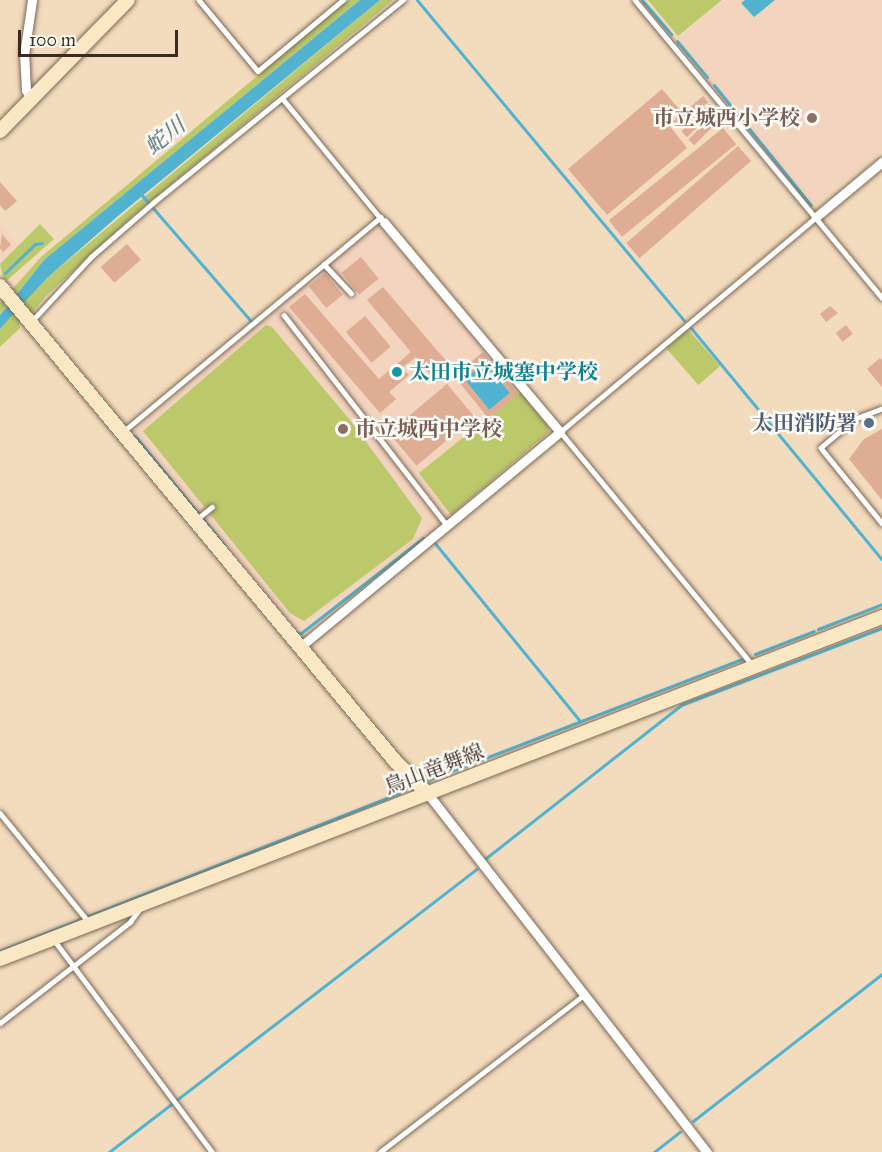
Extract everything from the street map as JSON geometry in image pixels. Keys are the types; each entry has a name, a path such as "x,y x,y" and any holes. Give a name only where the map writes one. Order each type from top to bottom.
{"main road":[{"path":"0,131 128,0"},
{"path":"3,290 122,432 199,517 300,647 395,761 428,794"},
{"name":"鳥山竜舞線","path":"0,959 882,617"}],"street":[{"path":"31,99 26,90 24,55 32,0"},
{"path":"816,217 882,162"},
{"path":"300,647 560,432 382,220"},
{"path":"428,794 707,1152"}],"lane":[{"path":"199,0 258,71 343,0"},
{"path":"29,321 91,258 403,0"},
{"path":"635,0 882,298"},
{"path":"122,432 324,264 382,220 283,99"},
{"path":"753,667 560,432 816,217"},
{"path":"324,264 351,293"},
{"path":"284,315 447,525"},
{"path":"882,410 854,420 821,448 882,523"},
{"path":"199,517 212,507"},
{"path":"0,813 84,912 90,924"},
{"path":"0,1023 130,922 143,904"},
{"path":"54,938 73,967 213,1152"},
{"path":"380,1152 585,994"}],"shaded area":[{"name":"市立城西小学校","path":"725,0 882,0 882,150 817,203 813,203 715,84 712,86 677,39"},
{"name":"市立城西中学校","path":"377,224 382,225 549,427 548,433 430,534 428,531 297,631 135,431"},
{"path":"3,226 18,245 0,262 0,228"}],"green space":[{"path":"348,0 360,0 44,260 0,314 0,303 41,257"},
{"path":"380,0 393,0 133,216 46,296 31,314 28,313 19,324 20,328 0,347 0,329 47,278"},
{"path":"648,0 722,0 678,36"},
{"path":"40,224 54,239 4,283 0,264"},
{"path":"266,325 272,327 350,420 422,518 413,539 304,621 290,613 143,431"},
{"path":"688,329 720,366 698,385 666,348"},
{"path":"520,392 549,427 548,433 451,515 419,473"}],"water":[{"path":"360,0 380,0 118,216 47,278 0,329 0,315 44,260"},
{"path":"745,0 775,0 754,17 741,3"},
{"path":"485,362 510,393 489,410 464,379"}],"building":[{"path":"662,89 680,110 665,120 687,148 607,215 568,169"},
{"path":"703,96 708,102 678,128 672,122"},
{"path":"709,104 715,110 687,137 681,132"},
{"path":"716,112 722,118 694,145 688,140"},
{"path":"723,128 736,144 622,237 609,221"},
{"path":"738,146 751,161 639,258 626,243"},
{"path":"0,182 17,201 5,211 0,205"},
{"path":"2,234 11,245 3,252 0,248"},
{"path":"127,244 141,260 114,283 101,267"},
{"path":"361,257 379,279 359,294 342,273"},
{"path":"325,273 343,295 326,308 309,286"},
{"path":"383,287 447,362 431,375 416,357 402,368 409,375 389,392 396,399 380,413 289,307 305,294 379,379 411,352 367,300"},
{"path":"830,306 838,313 826,322 820,314"},
{"path":"365,316 391,347 372,363 346,332"},
{"path":"846,325 853,334 843,342 836,333"},
{"path":"483,352 518,394 489,419 454,376","holes":["485,362 510,393 489,410 464,379"]},
{"path":"880,358 882,360 882,387 867,369"},
{"path":"447,384 475,417 416,466 389,433"},
{"path":"882,429 882,500 849,459 864,439"}],"waterway":[{"path":"417,0 684,320"},
{"path":"642,0 671,34"},
{"path":"677,41 707,77"},
{"path":"714,85 811,205"},
{"path":"140,193 251,321"},
{"path":"5,273 35,244 42,243"},
{"path":"691,328 882,560"},
{"path":"135,436 225,546"},
{"path":"296,633 301,633 423,538"},
{"path":"434,542 580,721"},
{"path":"818,629 882,604"},
{"path":"486,858 681,705 882,628"},
{"path":"755,654 814,631"},
{"path":"428,780 741,659"},
{"path":"0,951 405,791"},
{"path":"109,1152 477,869"},
{"path":"693,1121 882,974"},
{"path":"654,1152 680,1132"}],"place":[{"name":"市立城西小学校","path":"812,118"},
{"name":"太田市立城塞中学校","path":"397,372"},
{"name":"太田消防署","path":"869,423"},
{"name":"市立城西中学校","path":"343,429"}],"water label":[{"name":"蛇川","path":"165,136"}]}
